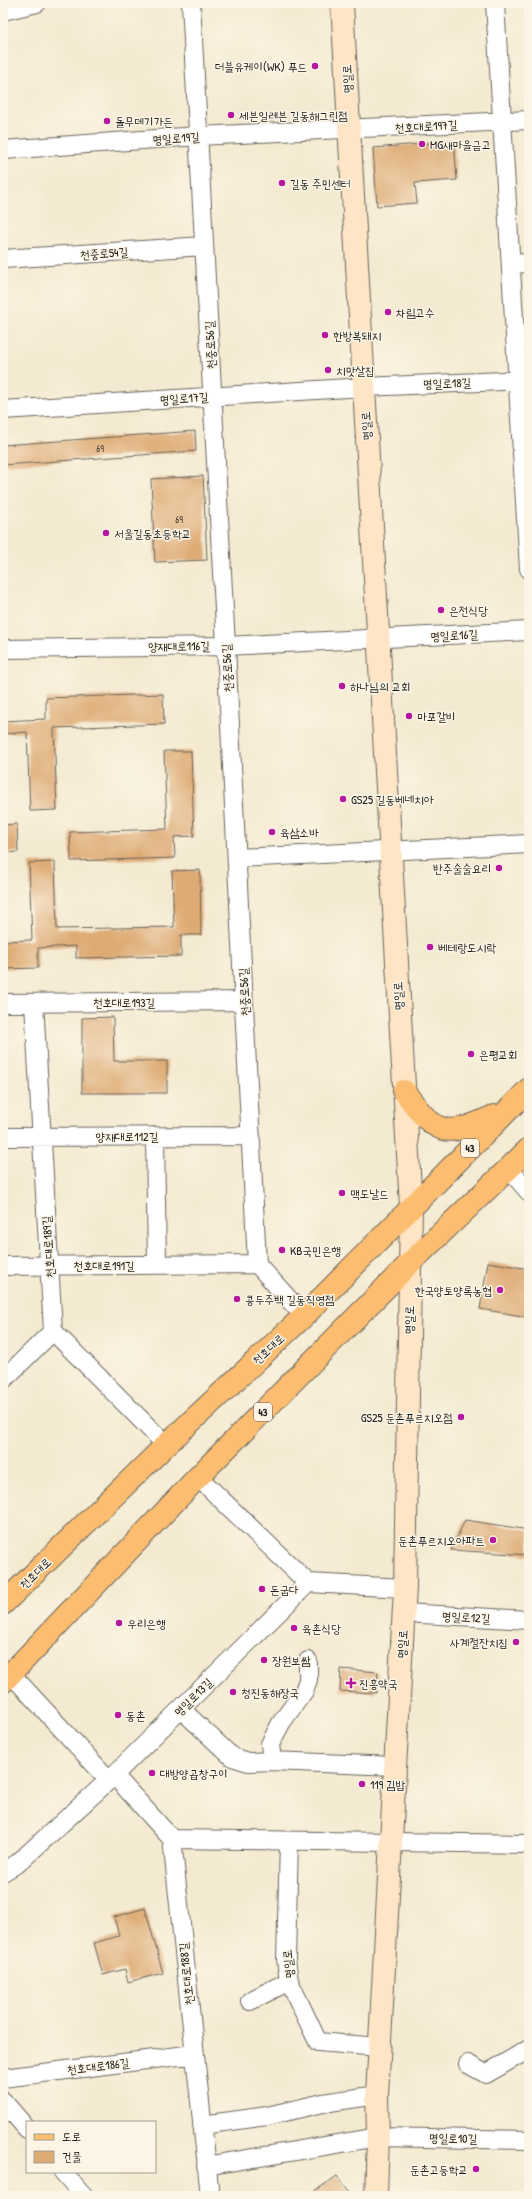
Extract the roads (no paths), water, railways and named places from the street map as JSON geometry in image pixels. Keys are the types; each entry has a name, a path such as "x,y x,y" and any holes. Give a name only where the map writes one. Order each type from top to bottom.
{"main road":[{"name":"천호대로","path":"3,1604 166,1445 304,1316 410,1207 529,1089"},
{"path":"404,1091 431,1125 452,1130 468,1128 506,1111"},
{"name":"43","path":"7,1678 198,1477 410,1263 529,1149"}],"street":[{"path":"3,11 37,3"},
{"name":"천중로56길","path":"191,3 226,646 257,1264"},
{"name":"명일로","path":"342,3 380,639 410,1207 405,1588 379,2047 376,2196"},
{"path":"495,3 511,264 523,380 529,569"},
{"name":"천호대로197길","path":"350,130 529,120"},
{"name":"명일로19길","path":"3,150 198,136 350,130"},
{"name":"천중로54길","path":"3,259 204,246"},
{"path":"511,264 529,263"},
{"name":"명일로18길","path":"364,387 523,380"},
{"name":"명일로17길","path":"3,410 364,387"},
{"name":"명일로16길","path":"380,639 529,631"},
{"name":"양재대로116길","path":"3,649 226,646 380,639"},
{"path":"237,858 529,844"},
{"name":"천호대로193길","path":"3,1003 244,1001"},
{"name":"천호대로189길","path":"34,1002 53,1331"},
{"path":"155,1136 157,1264"},
{"name":"양재대로112길","path":"3,1137 251,1136"},
{"path":"509,1169 529,1192"},
{"path":"257,1264 304,1316"},
{"name":"천호대로191길","path":"3,1266 257,1264"},
{"path":"3,1380 53,1331 166,1445"},
{"path":"198,1477 308,1583 405,1588"},
{"name":"명일로13길","path":"3,1872 18,1863 112,1777 308,1583"},
{"name":"명일로12길","path":"404,1613 529,1620"},
{"path":"272,1761 270,1744 281,1724 304,1691 308,1680 308,1661"},
{"path":"7,1678 112,1777 172,1839 529,1844"},
{"path":"181,1709 232,1757 248,1762 272,1761 395,1766"},
{"name":"천호대로188길","path":"172,1839 210,2196"},
{"name":"명일로","path":"289,1841 286,1959 289,1981 318,2042 379,2047"},
{"path":"250,2001 289,1981"},
{"path":"468,2064 488,2080 529,2049"},
{"name":"천호대로186길","path":"3,2078 194,2054"},
{"path":"202,2124 267,2116 323,2103 377,2095"},
{"path":"3,2101 26,2128"},
{"path":"206,2166 378,2137"},
{"name":"명일로10길","path":"378,2137 529,2140"},
{"path":"64,2173 84,2196"}],"place":[{"name":"더블유케이(WK) 푸드","path":"315,66"},
{"name":"세븐일레븐 길동해그린점","path":"231,115"},
{"name":"돌무데기가든","path":"107,121"},
{"name":"MG새마을금고","path":"422,144"},
{"name":"길동 주민센터","path":"282,183"},
{"name":"차림고수","path":"388,312"},
{"name":"한방복돼지","path":"325,335"},
{"name":"치맛살집","path":"328,370"},
{"name":"서울길동초등학교","path":"106,533"},
{"name":"은전식당","path":"441,610"},
{"name":"하나님의 교회","path":"342,686"},
{"name":"마포갈비","path":"409,716"},
{"name":"GS25 길동베네치아","path":"343,799"},
{"name":"육삼소바","path":"272,832"},
{"name":"반주술술요리","path":"499,868"},
{"name":"베테랑도시락","path":"430,947"},
{"name":"은평교회","path":"471,1054"},
{"name":"맥도날드","path":"342,1193"},
{"name":"KB국민은행","path":"282,1250"},
{"name":"한국양토양록농협","path":"500,1290"},
{"name":"콩두주백 길동직영점","path":"237,1299"},
{"name":"GS25 둔촌푸르지오점","path":"461,1417"},
{"name":"둔촌푸르지오아파트","path":"493,1540"},
{"name":"돈굽다","path":"262,1589"},
{"name":"우리은행","path":"119,1623"},
{"name":"육촌식당","path":"294,1628"},
{"name":"사계절잔치집","path":"516,1642"},
{"name":"장원보쌈","path":"264,1660"},
{"name":"진흥약국","path":"351,1683"},
{"name":"청진동해장국","path":"233,1692"},
{"name":"동촌","path":"118,1715"},
{"name":"대방양곱창구이","path":"152,1773"},
{"name":"119 김밥","path":"362,1784"},
{"name":"둔촌고등학교","path":"476,2169"}]}
